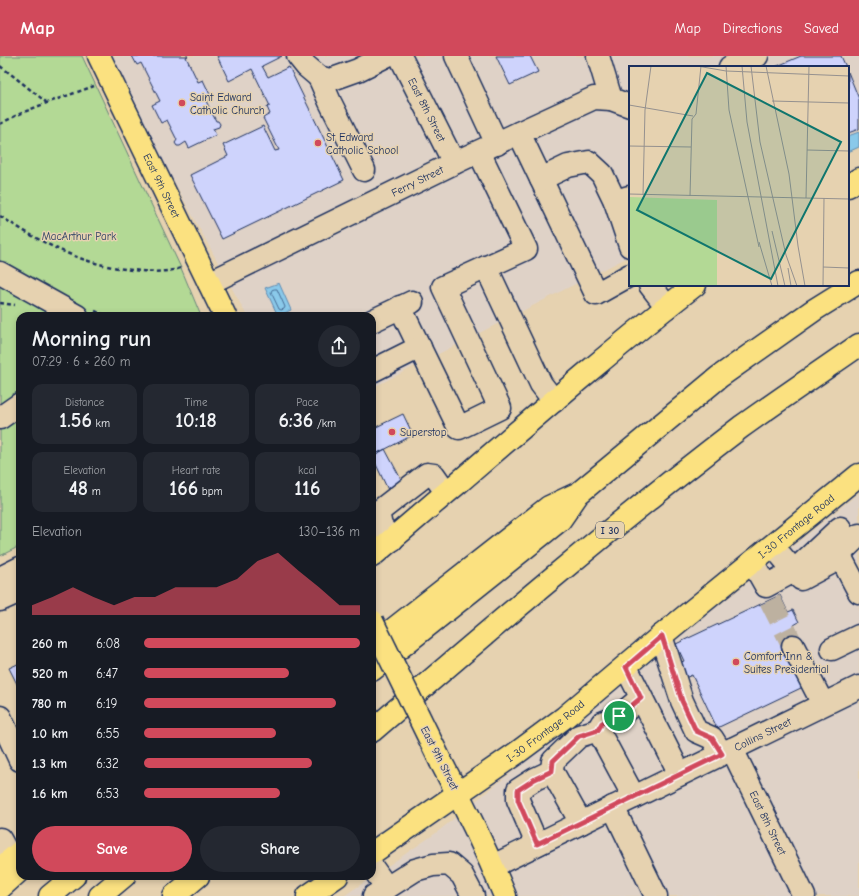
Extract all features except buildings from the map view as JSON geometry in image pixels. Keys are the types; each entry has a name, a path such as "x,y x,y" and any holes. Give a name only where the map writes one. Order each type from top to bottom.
{"main road":[{"name":"East 9th Street","path":"99,56 223,312"},
{"path":"849,185 859,180"},
{"path":"376,643 549,508 579,493 719,377 814,310 859,282"},
{"path":"376,553 554,401 666,307 694,286"},
{"name":"I 30","path":"376,728 551,577 652,496 743,426 859,345"},
{"name":"I-30 Frontage Road","path":"376,850 458,794 565,717 859,475"},
{"path":"376,667 560,520 579,493"},
{"name":"East 9th Street","path":"376,629 493,866 505,896"},
{"path":"0,888 13,863"},
{"path":"50,896 69,880"},
{"path":"100,896 119,880"},
{"path":"174,896 193,880"},
{"path":"308,896 332,880"}],"street":[{"path":"298,56 306,66 319,76 330,80 358,70 386,56"},
{"name":"East 8th Street","path":"400,56 454,163"},
{"path":"376,319 526,249 488,148 456,56"},
{"path":"598,56 620,102"},
{"path":"732,66 757,56"},
{"path":"319,76 330,102 364,170"},
{"name":"Ferry Street","path":"209,284 454,163 594,98 620,102"},
{"path":"519,133 596,294 629,276"},
{"path":"541,179 568,166 589,162 602,174 623,199 629,239"},
{"path":"486,267 541,384 554,401"},
{"path":"0,273 70,312"},
{"path":"651,286 666,307"},
{"path":"443,287 500,408 518,432"},
{"path":"411,302 420,347 459,428 500,408"},
{"path":"376,368 420,347"},
{"path":"0,418 16,407"},
{"path":"376,507 427,474 434,475 446,492"},
{"path":"376,511 381,526 392,540"},
{"path":"773,546 801,579 829,564 839,554 850,532"},
{"path":"753,563 768,593 794,571 850,532"},
{"path":"839,554 859,592"},
{"path":"0,578 16,570"},
{"path":"0,600 16,593"},
{"name":"East 8th Street","path":"662,636 682,701 696,731 712,738 727,751 804,896"},
{"path":"832,650 859,636"},
{"path":"793,646 823,704"},
{"path":"626,667 680,774"},
{"name":"Collins Street","path":"493,866 859,687"},
{"path":"537,844 520,794 535,779 553,766 579,736 598,730 602,723 619,716 641,698"},
{"path":"0,717 12,755"},
{"path":"598,730 634,797"},
{"path":"553,766 581,823"},
{"path":"613,807 656,896"},
{"path":"0,839 13,863"},
{"path":"376,878 381,892 415,870 433,865 449,864 462,875 473,896"}],"path":[{"path":"0,66 12,74 46,103"},
{"path":"0,124 14,116 46,103 95,86"},
{"path":"0,216 55,249 86,261 111,268 142,271 164,272 183,268"}],"shaded area":[{"path":"106,56 859,56 859,139 849,144 849,66 629,66 629,257 376,386 376,312 245,312"},
{"path":"859,493 859,896 344,896 367,880 376,880 376,874 436,833"}],"green space":[{"name":"MacArthur Park","path":"0,56 82,56 181,268 199,312 16,312 16,548 0,556"}],"water":[{"path":"859,132 859,147 849,152 849,136"},
{"path":"279,283 291,310 287,312 276,312 265,288"}],"tunnel":[{"path":"770,600 793,646"}],"place":[{"name":"Saint Edward Catholic Church","path":"182,103"},
{"name":"St Edward Catholic School","path":"318,143"},
{"name":"Superstop","path":"392,432"},
{"name":"Comfort Inn & Suites Presidential","path":"736,662"}],"route":[{"path":"662,636 682,701 696,731 712,738 722,754 537,844 518,800 518,790 535,779 552,771 553,761 579,736 598,730 602,723 619,716 641,698 626,667 662,636"}]}
